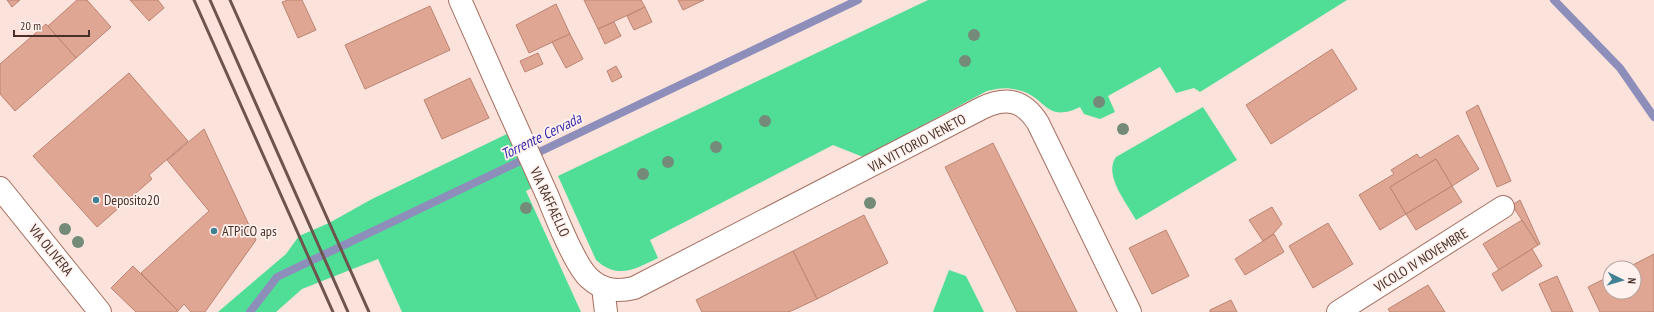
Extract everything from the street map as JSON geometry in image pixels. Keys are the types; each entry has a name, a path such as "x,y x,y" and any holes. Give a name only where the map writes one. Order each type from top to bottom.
{"street":[{"name":"VIA RAFFAELLO","path":"460,0 579,265 589,278 602,288"},
{"name":"VIA VITTORIO VENETO","path":"602,288 612,291 634,288 982,108 993,104 1010,101 1026,108 1038,123 1130,312"},
{"name":"VIA OLIVERA","path":"0,188 100,312"},
{"name":"VICOLO IV NOVEMBRE","path":"1338,312 1503,207"},
{"path":"602,288 606,312"}],"green space":[{"path":"928,0 1347,0 1200,92 1194,88 1176,93 1160,67 1108,96 1115,112 1100,119 1084,114 1080,107 1068,111 1052,111 1027,93 1010,88 987,91 863,157 833,145 650,240 658,258 642,266 627,271 619,271 612,270 596,260 558,176"},
{"path":"1203,107 1237,160 1136,220 1114,180 1112,172 1116,157"},
{"path":"517,129 542,183 526,191 581,312 402,312 378,259 302,289 276,312 218,312 286,254 299,236 329,223 372,199"},
{"path":"949,270 966,276 984,312 933,312"}],"building":[{"path":"7,0 20,0 12,7"},
{"path":"77,0 87,0 111,27 76,58 48,26"},
{"path":"130,0 158,0 164,8 149,21"},
{"path":"288,0 302,0 316,30 298,38 282,2"},
{"path":"584,0 641,0 645,7 598,29"},
{"path":"678,0 704,0 683,10"},
{"path":"556,4 570,34 529,53 516,25"},
{"path":"430,6 450,50 365,89 345,45"},
{"path":"645,7 652,22 634,30 627,16"},
{"path":"614,22 621,36 605,44 598,29"},
{"path":"46,24 76,58 15,111 0,94 0,64"},
{"path":"570,34 583,59 566,68 552,42"},
{"path":"1332,49 1357,89 1271,144 1246,105"},
{"path":"538,53 543,64 525,72 520,61"},
{"path":"616,66 622,77 612,82 607,71"},
{"path":"129,73 188,141 149,175 152,179 97,227 33,156"},
{"path":"470,78 489,118 442,139 424,100"},
{"path":"1478,105 1511,181 1497,187 1466,112"},
{"path":"204,129 256,240 205,312 191,312 184,304 178,311 141,273 209,211 167,160"},
{"path":"1458,135 1479,169 1452,186 1436,159 1390,187 1406,214 1380,230 1359,195 1394,174 1391,170 1417,154 1420,158"},
{"path":"993,143 1077,312 1017,312 945,167"},
{"path":"1436,159 1452,186 1406,214 1390,187"},
{"path":"1452,186 1462,202 1416,230 1406,214"},
{"path":"1520,200 1540,244 1538,245 1512,205"},
{"path":"1272,207 1282,224 1273,234 1263,241 1249,220"},
{"path":"864,215 888,263 817,299 793,251"},
{"path":"1522,220 1538,245 1499,270 1483,244"},
{"path":"1328,223 1353,264 1313,288 1289,246"},
{"path":"1166,230 1189,276 1152,294 1129,248"},
{"path":"1274,234 1284,252 1245,275 1235,259"},
{"path":"1532,249 1542,266 1502,291 1492,274"},
{"path":"793,251 817,299 789,312 702,312 696,300"},
{"path":"1654,254 1654,312 1600,312 1588,287 1602,280 1602,300 1642,300 1642,260"},
{"path":"133,266 178,311 177,312 136,312 111,288"},
{"path":"1557,276 1573,312 1552,312 1539,284"},
{"path":"1428,285 1445,312 1390,312 1388,309"},
{"path":"1231,300 1237,312 1210,312 1210,310"}],"waterway":[{"name":"Torrente Cervada","path":"250,312 277,277 858,0"},
{"name":"Torrente Cervada","path":"1554,0 1620,68 1654,117"}],"railway":[{"path":"194,0 333,312"},
{"path":"210,0 348,312"},
{"path":"230,0 369,312"}],"place":[{"name":"Deposito20","path":"96,200"},
{"name":"ATPiCO aps","path":"214,231"}]}
